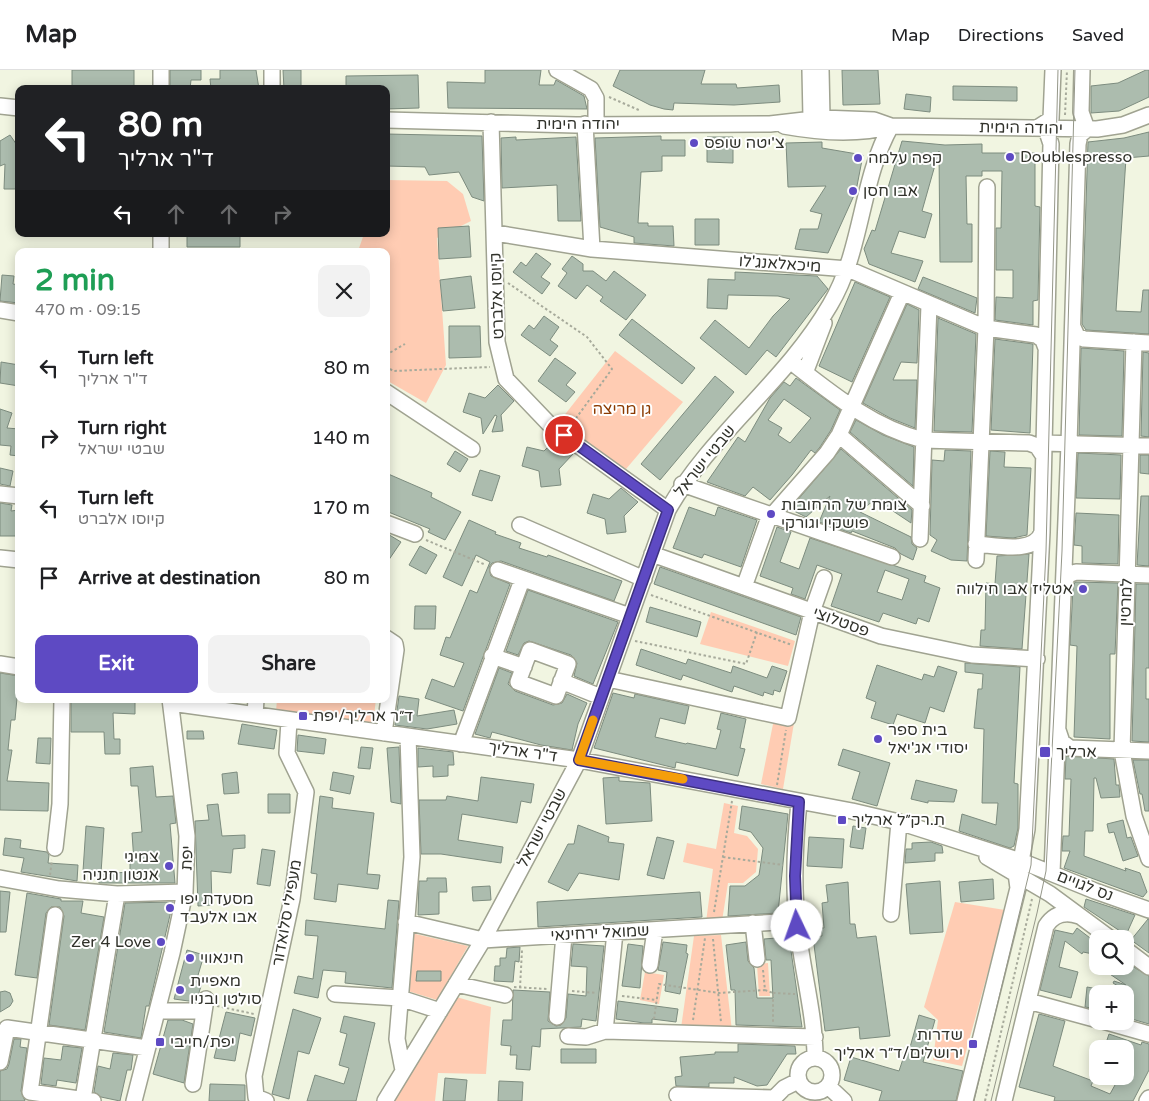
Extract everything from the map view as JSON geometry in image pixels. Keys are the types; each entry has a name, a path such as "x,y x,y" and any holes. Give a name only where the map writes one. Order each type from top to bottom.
{"street":[{"path":"161,70 161,85"},
{"path":"272,70 272,85"},
{"path":"557,70 591,89 596,98 591,124 592,249"},
{"path":"810,70 817,122"},
{"path":"817,122 821,70"},
{"path":"965,1101 1016,895 1019,867 1027,829 1037,664 1042,532 1051,144 1041,128 1051,119 1068,71"},
{"path":"1052,874 1069,444 1078,144 1080,135 1086,129 1068,71"},
{"path":"0,106 15,108"},
{"name":"יהודה הימית","path":"817,122 857,130 875,130 891,126 1086,129 1123,125 1149,115"},
{"name":"יהודה הימית","path":"390,120 591,124 770,124 874,120 891,126"},
{"name":"קיוסו אלברט","path":"492,122 497,342 506,379 551,426 668,510"},
{"name":"שבטי ישראל","path":"385,1101 483,940 579,760 668,510 682,484 790,361 830,306 848,269 879,152 891,126"},
{"path":"857,130 869,136 879,152"},
{"path":"976,560 979,442 986,328 987,187"},
{"name":"מיכאלאנג'לו","path":"495,233 592,249 848,269 986,328 1036,335 1043,340 1046,348"},
{"path":"744,587 768,520 827,453 839,436 902,293"},
{"path":"920,540 930,305"},
{"path":"805,373 830,306"},
{"path":"0,310 15,312"},
{"path":"1073,327 1075,334 1081,338 1149,343"},
{"name":"למרטין","path":"1134,342 1122,751 1134,816 1149,859"},
{"path":"1046,348 1072,349"},
{"path":"790,361 851,408 907,436 923,440 1033,444 1044,449 1069,444 1149,446"},
{"path":"390,395 472,449"},
{"path":"839,436 922,506"},
{"path":"682,484 773,514 892,557"},
{"path":"0,494 15,496"},
{"path":"390,525 415,534"},
{"path":"520,525 642,585"},
{"path":"976,544 1030,546 1038,540 1042,532"},
{"name":"פסטלוצי","path":"652,554 881,636 972,655 1037,664 1060,671"},
{"path":"0,558 15,560"},
{"path":"498,570 522,580 630,616"},
{"path":"1040,572 1064,578 1076,572 1149,575"},
{"path":"608,679 788,718 812,612 824,578"},
{"path":"461,744 492,656 522,580"},
{"path":"390,641 394,644 396,650 390,692"},
{"path":"530,650 568,664 562,681 556,696 518,682 530,650"},
{"path":"492,656 524,667"},
{"path":"0,664 15,666"},
{"path":"562,681 601,697"},
{"path":"55,848 60,804 62,703"},
{"name":"יפת","path":"134,1101 185,892 187,836 171,703"},
{"name":"ד\"ר ארליך","path":"183,703 254,715 579,760 775,797 899,822 959,842 1019,867"},
{"path":"254,715 256,703"},
{"path":"384,733 388,703"},
{"name":"מעפילי סלואדור","path":"266,1101 256,1097 254,1076 292,899 306,792 287,753 289,720"},
{"path":"1033,735 1058,732"},
{"path":"1058,732 1062,742 1070,748 1149,751"},
{"path":"403,1070 397,1039 412,856 408,736"},
{"path":"555,757 564,768 567,780"},
{"path":"799,802 796,842 796,921 815,1037 815,1058"},
{"path":"891,914 899,822"},
{"path":"1019,867 1036,885 1098,930"},
{"name":"נס לגויים","path":"1019,867 1052,874 1149,910"},
{"path":"0,878 117,894 185,892"},
{"path":"55,915 30,1092 88,1100 93,1039 117,894"},
{"path":"1020,1101 1005,1099 1046,926 1050,920 1059,915 1079,916"},
{"name":"שמואל ירחינאי","path":"406,922 483,940 796,921"},
{"path":"753,923 760,960"},
{"path":"650,965 655,930"},
{"path":"605,1030 615,932"},
{"path":"557,1017 564,935"},
{"path":"1134,955 1149,966"},
{"path":"456,984 505,995"},
{"path":"335,994 400,998 440,1011"},
{"path":"1028,1001 1089,1018"},
{"path":"157,1011 205,1005 193,1084"},
{"path":"0,1062 7,1028 148,1048"},
{"path":"568,1036 586,1037 605,1030 815,1037"},
{"path":"1134,1030 1149,1034"},
{"path":"815,1058 825,1062 831,1071 831,1082 819,1092 809,1092 798,1081 798,1070 801,1065 815,1058"},
{"path":"678,1095 772,1100 784,1088 798,1081"},
{"path":"828,1086 844,1101"}],"path":[{"path":"591,89 644,112 645,124"},
{"path":"496,274 587,337 612,369 564,435"},
{"path":"390,353 405,344"},
{"path":"390,369 393,371 504,367"},
{"path":"415,534 498,570"},
{"path":"642,585 756,632 804,649"},
{"path":"622,638 746,664 756,632"},
{"path":"775,797 788,718"},
{"path":"691,1033 734,789"},
{"path":"48,886 55,848"},
{"path":"723,857 783,865"},
{"path":"985,1101 1036,885"},
{"path":"709,926 722,1034"},
{"path":"520,988 523,938"},
{"path":"760,960 765,990"},
{"path":"651,1033 659,984 718,993 765,990 773,993 808,995"},
{"path":"505,995 513,987 609,994 657,1000"},
{"path":"773,993 773,1036"},
{"path":"205,1005 267,1017"}],"green space":[{"path":"390,180 447,181 463,194 471,221 437,238 446,365 426,403 390,382 390,248 359,248 363,237 390,237"},
{"name":"גן מריצה","path":"615,351 683,402 626,469 559,422"},
{"path":"711,612 795,641 788,666 700,644"},
{"path":"277,703 376,703 373,724 276,712"},
{"path":"774,719 794,723 783,789 761,784"},
{"path":"724,803 738,806 734,833 747,836 758,849 756,872 743,883 728,883 722,921 706,922 713,869 683,862 687,843 716,849"},
{"path":"955,902 1005,910 962,1066 933,1060 938,1020 924,1007"},
{"path":"411,933 468,946 437,1000 408,991"},
{"path":"721,935 732,1031 681,1028 694,936"},
{"path":"768,963 770,996 759,996 757,964"},
{"path":"645,972 664,975 659,1004 640,1000"},
{"path":"453,996 491,1007 486,1074 438,1073 435,1101 389,1101"}],"building":[{"path":"72,70 134,70 134,85 72,85"},
{"path":"170,70 201,70 201,80 191,80 190,85 170,85"},
{"path":"220,70 256,70 258,85 211,85 210,79 220,79"},
{"path":"283,70 301,70 301,85 284,85"},
{"path":"485,70 541,70 539,85 554,85 556,80 584,96 587,109 448,108 447,82 485,83"},
{"path":"620,70 705,70 701,84 736,84 737,88 779,85 780,102 734,105 674,103 673,110 664,109 650,105 613,86"},
{"path":"842,70 878,70 880,104 843,105"},
{"path":"1149,70 1149,97 1119,111 1091,113 1091,86 1118,83"},
{"path":"418,75 419,108 390,109 390,85 346,85 346,76"},
{"path":"953,86 1017,87 1017,101 953,100"},
{"path":"906,94 931,97 930,112 904,109"},
{"path":"1149,132 1149,156 1126,158 1116,311 1141,312 1143,290 1149,290 1149,334 1086,330 1082,324 1088,142 1124,138"},
{"path":"390,134 482,136 484,201 472,197 459,172 429,175 425,167 390,166"},
{"path":"10,135 15,142 15,189 4,189 5,164 0,166 0,141"},
{"path":"661,136 661,140 685,140 685,156 662,156 662,171 641,172 638,223 648,223 648,226 673,226 674,246 634,243 634,237 600,227 595,138"},
{"path":"516,137 516,140 576,137 581,221 558,221 557,185 502,188 501,138"},
{"path":"707,137 733,137 733,163 707,162"},
{"path":"902,141 945,145 982,144 982,153 1035,153 1035,206 1040,207 1038,300 1033,301 1033,325 995,320 996,297 1013,298 1013,270 996,270 996,228 1001,228 1002,171 982,171 982,176 966,176 967,224 972,224 972,262 940,262 939,151 922,211 932,214 925,238 899,231 891,253 923,261 915,282 869,264 864,249 872,230 875,231"},
{"path":"822,142 822,148 863,155 856,191 828,253 795,249 800,229 818,229 822,214 810,211 826,186 788,187 786,143"},
{"path":"695,219 719,219 719,245 695,245"},
{"path":"469,226 471,257 439,259 438,228"},
{"path":"187,237 240,237 240,247 187,247"},
{"path":"536,253 551,264 541,277 550,283 542,294 513,272 521,262 526,266"},
{"path":"572,256 583,264 583,271 593,271 606,281 614,271 646,295 626,320 600,301 603,297 587,285 576,299 558,286 567,273 562,269"},
{"path":"735,272 817,276 828,289 776,357 767,350 746,375 700,338 715,320 749,348 773,316 790,299 778,296 728,295 727,309 707,308 708,279 735,280"},
{"path":"2,275 14,276 15,303 0,301"},
{"path":"471,276 475,308 443,311 440,280"},
{"path":"923,277 977,298 975,313 918,289"},
{"path":"855,282 890,297 852,382 819,366"},
{"path":"907,304 919,310 917,363 901,362 893,380 917,380 915,428 890,418 863,403"},
{"path":"544,316 559,327 550,340 558,346 550,356 521,335 529,325 534,329"},
{"path":"938,318 976,334 972,432 934,431"},
{"path":"632,319 695,368 682,384 619,335"},
{"path":"449,326 480,326 481,357 449,358"},
{"path":"995,339 1033,344 1030,433 991,430"},
{"path":"1081,348 1124,351 1122,436 1079,435"},
{"path":"1143,352 1149,353 1149,437 1141,436"},
{"path":"555,358 576,373 566,385 575,392 566,402 538,381"},
{"path":"1,362 15,364 15,385 0,383"},
{"path":"715,376 734,392 660,480 641,464"},
{"path":"796,378 840,410 831,430 815,453 811,450 770,500 753,487 745,496 707,482 738,437 745,442 770,398 784,382 790,386","holes":["784,399 811,418 790,443 778,435 782,428 768,420"]},
{"path":"498,385 514,401 501,415 503,431 492,432 497,416 495,415 483,434 481,418 463,412 469,393 485,398"},
{"path":"0,409 12,413 7,428 15,429 15,456 10,455 11,446 0,445"},
{"path":"856,420 883,435 914,447 913,486 850,432"},
{"path":"555,440 573,454 559,469 561,485 541,487 539,471 522,466 527,447 544,451"},
{"path":"841,449 912,510 911,523 875,499 860,512 911,537 912,544 917,548 913,560 901,554 895,548 852,531 851,533 819,522 830,496 806,517 790,509"},
{"path":"945,450 971,451 967,561 951,560 931,551 937,540 930,535 932,460 944,461"},
{"path":"455,451 468,459 460,472 447,464"},
{"path":"990,451 1005,452 1004,467 1031,468 1027,535 1013,538 986,536"},
{"path":"1078,453 1121,455 1120,499 1076,498"},
{"path":"1140,455 1149,455 1149,474 1140,473"},
{"path":"0,468 13,471 10,486 0,484"},
{"path":"480,470 500,476 492,501 472,495"},
{"path":"390,475 432,493 431,497 461,512 445,540 428,532 430,529 390,513"},
{"path":"621,488 638,502 624,516 626,532 607,534 605,519 587,513 593,494 609,499"},
{"path":"1141,496 1149,496 1149,566 1137,565"},
{"path":"0,503 12,505 11,511 15,510 15,536 0,536"},
{"path":"689,507 715,516 718,507 757,520 741,567 704,554 702,558 673,548"},
{"path":"1076,513 1119,515 1118,564 1082,563 1082,546 1074,545"},
{"path":"469,520 496,532 495,534 521,543 519,548 547,557 548,555 622,581 614,601 501,561 492,563 489,567 491,576 510,584 463,711 425,698 432,679 454,687 464,663 440,655 446,637 450,638 470,590 477,593 490,562 476,555 462,586 443,577"},
{"path":"777,527 791,532 780,562 799,569 810,538 926,576 924,582 940,588 929,622 918,618 916,624 883,613 879,622 831,606 842,574 817,565 805,599 791,594 793,588 760,576","holes":["885,570 909,579 902,600 877,592"]},
{"path":"390,535 401,542 390,558"},
{"path":"420,546 437,555 426,574 409,565"},
{"path":"1029,554 1022,649 980,646 981,630 985,630 986,583 995,584 997,556"},
{"path":"660,567 801,617 796,635 654,584"},
{"path":"1075,582 1118,583 1115,654 1110,654 1110,739 1074,737 1077,646 1070,645 1073,588"},
{"path":"1136,584 1149,584 1149,668 1146,668 1146,699 1149,699 1149,742 1132,741"},
{"path":"528,590 618,622 593,684 574,676 577,663 571,655 529,641 524,643 518,655 506,651"},
{"path":"415,606 436,606 435,629 414,629"},
{"path":"650,607 701,622 697,637 646,622"},
{"path":"641,649 686,664 688,659 731,673 733,666 767,678 772,666 787,671 780,692 774,690 773,695 764,692 763,696 734,686 732,692 683,675 681,680 636,665"},
{"path":"965,663 1020,667 1014,783 1018,784 1018,828 1014,846 1010,848 959,831 962,814 996,825 998,803 982,803 984,729 974,728 978,689 982,689 983,674 965,672"},
{"path":"877,665 922,680 924,674 934,677 938,666 957,672 944,712 930,707 925,723 897,714 893,725 871,718 876,702 866,698"},
{"path":"499,668 512,673 508,684 515,691 553,705 562,703 567,694 587,703 578,724 572,750 541,745 492,732 490,738 475,734"},
{"path":"0,673 15,675 15,703 17,703 15,720 11,720 8,750 12,750 7,781 49,783 48,811 0,810"},
{"path":"613,693 634,698 635,694 689,706 685,724 660,718 655,737 686,744 716,749 721,730 717,729 721,713 746,719 740,748 745,749 738,776 676,762 675,768 594,748"},
{"path":"399,696 419,699 417,716 454,710 457,724 427,729 395,725"},
{"path":"71,703 135,703 135,714 113,713 114,739 120,739 120,754 105,754 104,732 71,732"},
{"path":"242,724 277,730 274,749 238,744"},
{"path":"187,731 203,731 204,739 187,739"},
{"path":"298,735 326,739 324,754 297,751"},
{"path":"38,738 51,738 50,764 36,763"},
{"path":"361,747 373,748 370,769 358,768"},
{"path":"399,747 401,804 391,802 387,748"},
{"path":"418,748 453,752 454,765 448,765 448,776 433,777 433,766 418,767"},
{"path":"843,749 890,763 877,806 852,799 860,772 838,765"},
{"path":"1066,756 1114,759 1116,785 1119,785 1120,797 1101,798 1096,778 1094,778 1093,831 1085,831 1084,856 1126,871 1125,868 1140,873 1147,892 1143,897 1064,868 1070,851 1062,851 1063,836 1069,836 1071,779 1065,779"},
{"path":"1133,760 1149,760 1149,811 1145,811"},
{"path":"153,766 156,797 173,796 176,823 170,824 175,883 99,883 98,874 130,872 130,863 134,862 132,833 142,832 138,786 131,786 130,768"},
{"path":"237,772 239,793 224,794 222,774"},
{"path":"333,772 354,776 350,794 330,790"},
{"path":"481,777 534,784 531,803 521,801 517,823 462,814 458,840 503,847 501,863 441,854 421,854 419,800 446,800 447,796 478,801"},
{"path":"619,777 619,781 650,783 652,821 606,824 603,778"},
{"path":"916,780 957,790 954,802 928,801 928,803 911,799"},
{"path":"268,794 290,794 290,813 268,813"},
{"path":"320,796 333,798 332,808 374,813 367,874 380,875 378,889 338,884 336,902 314,899 317,874 311,873"},
{"path":"218,804 222,836 245,835 245,848 233,849 231,873 211,871 212,905 198,906 195,821 209,820 207,805"},
{"path":"742,806 788,814 778,913 728,916 730,886 745,886 759,875 763,848 751,832 739,829"},
{"path":"1123,820 1127,838 1131,837 1138,856 1123,861 1114,832 1109,833 1107,824"},
{"path":"578,825 609,837 608,842 624,844 619,880 579,873 568,891 548,882 568,844 574,844"},
{"path":"86,826 104,828 101,873 83,871"},
{"path":"853,826 866,828 863,849 850,847"},
{"path":"657,837 674,841 664,879 647,875"},
{"path":"809,837 844,839 842,868 807,866"},
{"path":"5,838 21,840 20,848 47,852 49,855 48,863 78,865 77,881 21,872 24,858 3,855"},
{"path":"931,842 942,846 943,853 935,853 935,861 905,863 906,849 912,849 912,843"},
{"path":"262,849 275,851 270,886 257,884"},
{"path":"427,878 446,878 447,892 439,892 439,914 418,915 419,881 427,881"},
{"path":"993,879 994,899 961,902 959,882"},
{"path":"940,881 943,932 910,934 906,884"},
{"path":"848,882 850,924 855,924 857,938 876,936 890,1036 860,1039 859,1027 825,1031 813,937 822,936 821,928 824,928 822,903 828,902 826,885"},
{"path":"490,886 491,900 473,901 472,887"},
{"path":"0,891 10,892 6,932 0,932"},
{"path":"700,892 702,917 538,927 537,902"},
{"path":"27,893 61,899 61,901 83,901 81,913 104,917 85,1030 49,1025 64,916 60,907 51,907 46,913 37,978 15,975"},
{"path":"1086,899 1135,915 1128,930 1118,930 1084,907"},
{"path":"388,900 399,901 392,988 345,983 346,972 323,970 318,998 294,993 298,976 313,979 318,936 305,935 306,920 385,929"},
{"path":"173,902 149,1006 146,1006 141,1038 104,1032 125,903"},
{"path":"1149,919 1149,953 1134,942 1134,936"},
{"path":"1077,928 1089,937 1089,953 1083,952 1082,954 1065,941 1059,967 1078,972 1071,998 1040,990 1055,930 1073,934"},
{"path":"789,937 802,1027 736,1025 735,990 731,990 726,945 746,942 748,961 754,968 757,998 773,998 771,960 766,960 764,939"},
{"path":"663,942 687,945 686,953 688,954 680,994 665,991 667,972 658,970"},
{"path":"573,944 604,946 596,1021 582,1019 581,1027 541,1029 540,1047 532,1046 530,1070 516,1069 517,1055 510,1055 511,1046 501,1045 503,1020 512,1020 513,990 550,992 548,1021 556,1026 561,1025 566,1018 568,994 586,996 587,967 571,966"},
{"path":"628,944 643,946 640,988 622,986"},
{"path":"520,947 519,962 515,961 513,982 494,981 495,966 500,966 500,958 506,958 507,948"},
{"path":"187,950 204,955 196,982 202,983 196,1002 174,999"},
{"path":"1134,967 1149,976 1149,1024 1134,1020 1134,985 1126,985 1111,975 1134,975"},
{"path":"417,971 441,971 441,981 416,981"},
{"path":"1114,981 1126,985 1116,985 1113,983"},
{"path":"1087,987 1089,987 1089,1008 1085,1007"},
{"path":"0,992 10,993 13,1001 10,1006 0,1012"},
{"path":"618,1001 678,1009 676,1022 652,1019 652,1023 644,1023 616,1019"},
{"path":"293,1009 321,1018 309,1054 298,1051 289,1099 272,1094"},
{"path":"226,1012 255,1018 251,1036 240,1033 235,1061 214,1058"},
{"path":"1039,1014 1065,1021 1053,1066 1089,1080 1089,1085 1110,1094 1115,1085 1134,1085 1134,1043 1141,1045 1142,1042 1149,1044 1149,1070 1133,1101 1054,1101 1055,1097 1019,1087"},
{"path":"919,1015 935,1020 923,1062 963,1071 956,1101 879,1101 882,1091 844,1080 851,1057 899,1071 906,1050 909,1051"},
{"path":"344,1016 375,1023 356,1101 307,1101 315,1075 344,1084 349,1068 339,1065 347,1034 340,1032"},
{"path":"168,1020 182,1020 193,1024 184,1083 153,1074"},
{"path":"1109,1034 1126,1040 1107,1040"},
{"path":"14,1039 21,1039 20,1047 27,1048 21,1091 25,1101 0,1101 0,1071 7,1069"},
{"path":"738,1044 795,1046 796,1054 787,1054 767,1085 757,1086 734,1077 734,1083 709,1083 709,1087 676,1086 675,1077 682,1076 680,1057 715,1054 715,1052 738,1052"},
{"path":"63,1046 82,1048 76,1083 57,1080 56,1086 41,1084 44,1058 61,1060"},
{"path":"561,1049 596,1049 596,1063 561,1063"},
{"path":"113,1053 133,1055 131,1070 127,1070 120,1101 101,1097 94,1092 98,1066 110,1069"},
{"path":"445,1078 467,1080 465,1101 443,1101"},
{"path":"499,1081 523,1082 522,1101 498,1101"},
{"path":"210,1084 245,1085 245,1101 209,1101"}],"tram line":[{"path":"974,1101 1031,865 1046,551 1058,70"},
{"path":"991,1101 1046,871 1062,551 1075,70"}],"slow traffic":[{"path":"593,720 579,760 683,779"}],"place":[{"name":"צ'יטה שופס","path":"694,143"},
{"name":"Doublespresso","path":"1010,157"},
{"name":"קפה עלמה","path":"858,158"},
{"name":"אבו חסן","path":"853,191"},
{"name":"צומת של הרחובות פושקין וגורקי","path":"771,514"},
{"name":"אטליז אבו חילווה","path":"1083,589"},
{"name":"ד״ר ארליך/יפת","path":"303,716"},
{"name":"בית ספר יסודי אג'יאל","path":"878,739"},
{"name":"ארליך","path":"1045,752"},
{"name":"ת.רק״ל ארליך","path":"842,820"},
{"name":"צמיגי אנטון חנניה","path":"169,866"},
{"name":"מסעדת יפו אבו אלעבד","path":"170,908"},
{"name":"Zer 4 Love","path":"161,942"},
{"name":"חינאווי","path":"190,958"},
{"name":"מאפיית סולטן ובניו","path":"180,990"},
{"name":"יפת/חייבי","path":"160,1042"},
{"name":"שדרות ירושלים/ד״ר ארליך","path":"973,1044"}],"route":[{"path":"564,435 668,510 579,760 799,802 795,876 797,926"}]}
